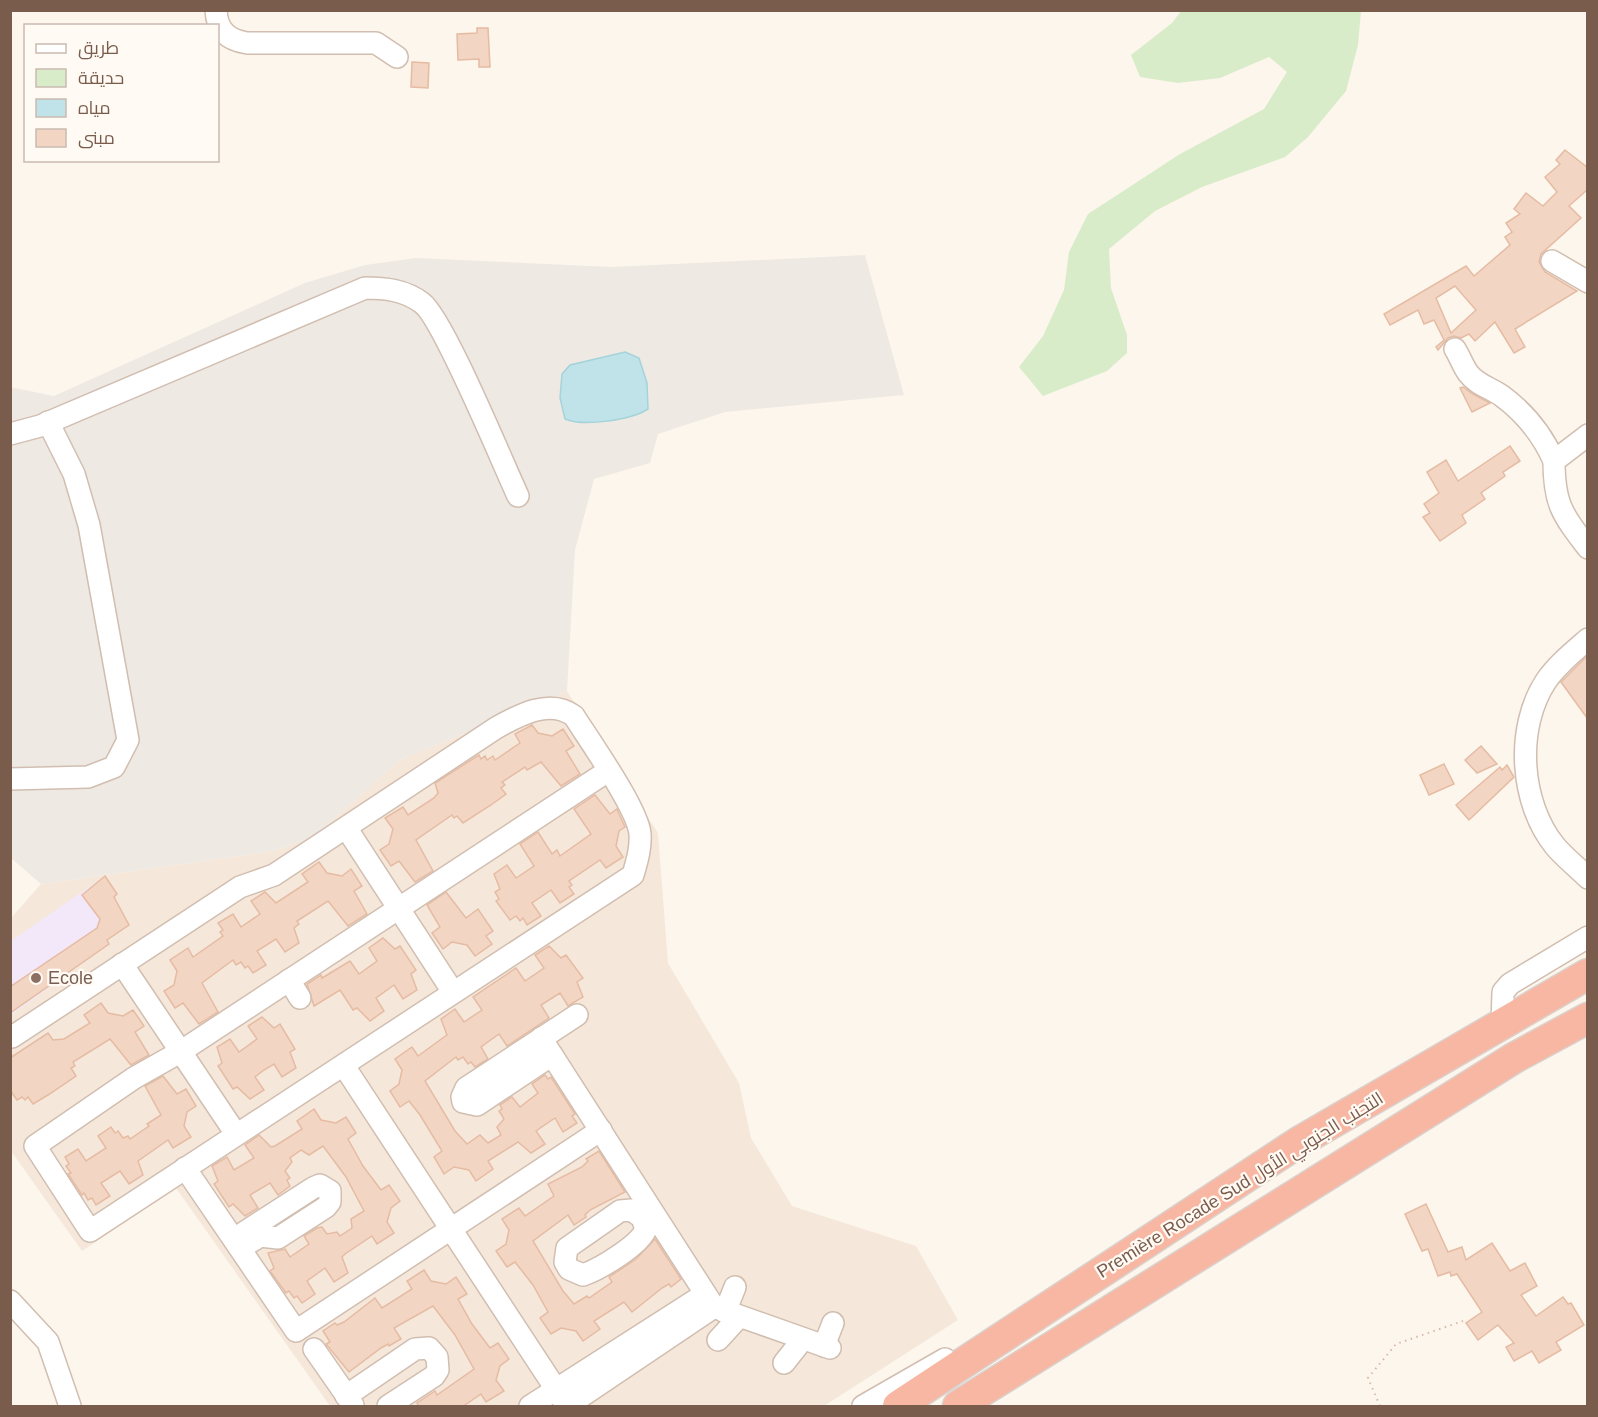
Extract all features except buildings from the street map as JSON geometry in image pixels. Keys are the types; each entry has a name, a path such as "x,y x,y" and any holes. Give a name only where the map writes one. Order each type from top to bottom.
{"highway":[{"name":"Première Rocade Sud التجنب الجنوبي الأول","path":"898,1407 1299,1142 1587,974"},
{"name":"Première Rocade Sud التجنب الجنوبي الأول","path":"958,1407 1514,1058 1587,1018"}],"street":[{"path":"216,10 224,33 231,41 247,44 376,43 397,57"},
{"path":"1552,261 1587,282"},
{"path":"10,434 48,422 365,288 391,288 423,303 445,337 518,496"},
{"path":"1455,349 1469,375 1481,385 1502,396 1529,422 1546,443 1554,461 1554,490 1563,516 1587,548"},
{"path":"10,779 88,777 114,767 128,740 88,525 74,474 48,422"},
{"path":"1554,461 1587,435"},
{"path":"1587,639 1558,666 1545,683 1530,719 1525,765 1530,792 1544,829 1555,846 1587,878"},
{"path":"12,1037 240,887 274,875 347,829 496,728 542,708 567,711 574,716 608,771 633,813 640,831 639,853 633,875 90,1231 35,1146 134,1078 294,989 398,908 608,771"},
{"path":"347,829 453,992"},
{"path":"1502,1024 1503,992 1510,984 1587,937"},
{"path":"122,964 236,1134"},
{"path":"577,1015 547,1047 601,1130 651,1221 721,1307 827,1347 833,1323"},
{"path":"338,1070 554,1403 721,1307 735,1287"},
{"path":"185,1168 296,1331 601,1130"},
{"path":"10,1301 48,1342 70,1407"},
{"path":"718,1340 721,1307"},
{"path":"863,1407 958,1353 1015,1330"},
{"path":"784,1363 804,1339"},
{"path":"314,1349 350,1401 415,1349 429,1348 437,1357 438,1370 388,1407"}],"path":[{"path":"1380,1407 1368,1378 1396,1344 1462,1321"}],"shaded area":[{"path":"865,255 904,395 725,412 658,434 650,463 594,479 575,550 567,691 400,760 313,837 273,851 41,884 11,858 10,387 54,396 305,283 365,265 416,258 612,267"},
{"path":"567,691 658,833 668,963 739,1083 751,1138 792,1206 916,1246 958,1320 824,1406 330,1406 176,1188 82,1251 11,1151 11,918 41,884 273,851 313,837 400,760"},
{"name":"Ecole","path":"105,876 117,894 114,897 129,925 107,940 109,944 11,1015 11,941"}],"green space":[{"path":"1181,11 1361,11 1358,45 1346,91 1308,137 1285,157 1202,187 1155,211 1109,249 1111,288 1127,335 1127,353 1107,371 1043,396 1019,367 1043,336 1064,290 1069,252 1088,214 1180,154 1264,109 1287,72 1269,57 1220,78 1178,83 1140,77 1131,55 1172,23"}],"water":[{"path":"625,352 639,358 647,383 648,409 631,416 607,421 584,422 565,419 560,398 562,374 570,365"}],"place":[{"name":"Ecole","path":"36,978"}]}
